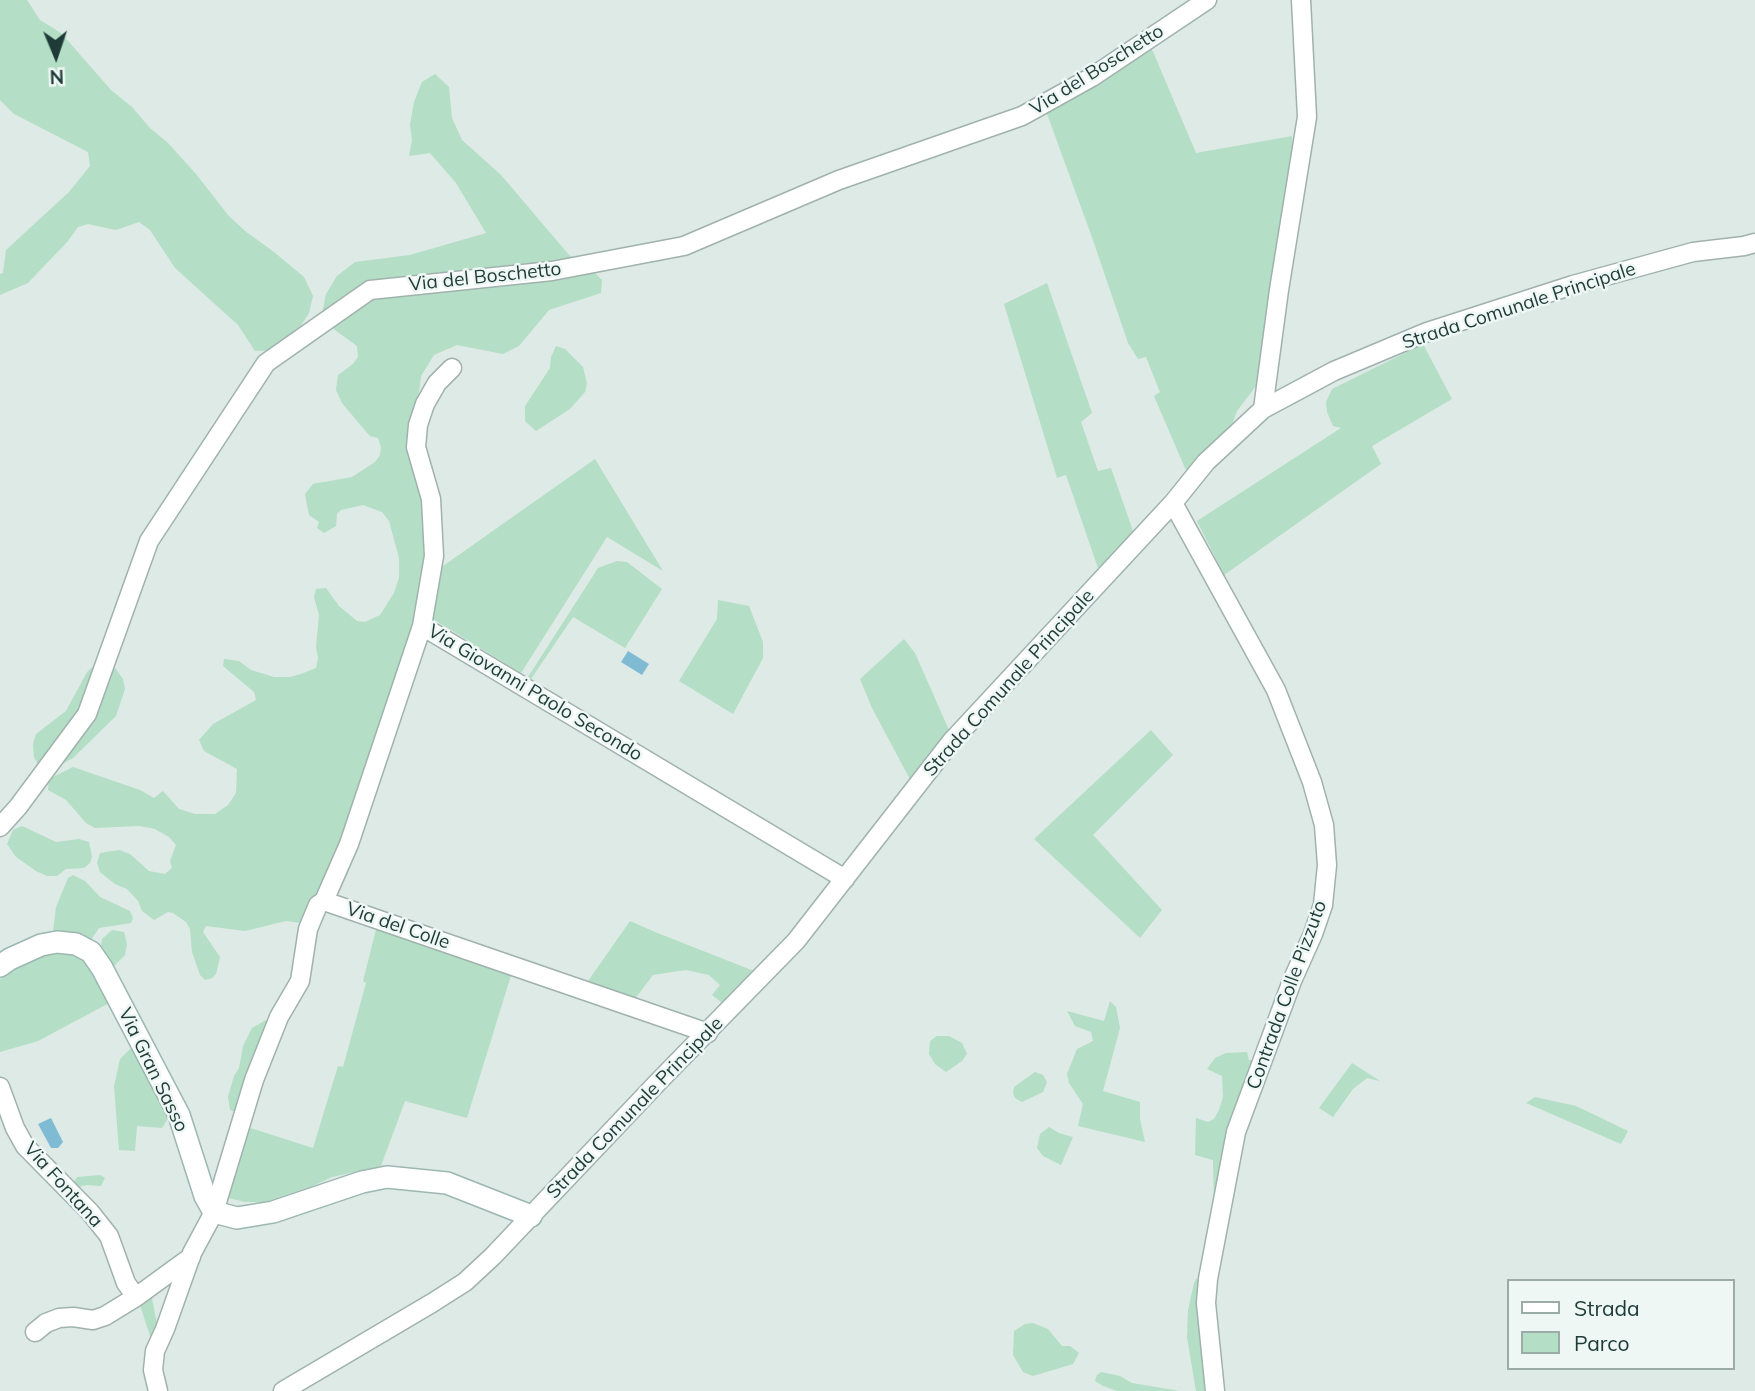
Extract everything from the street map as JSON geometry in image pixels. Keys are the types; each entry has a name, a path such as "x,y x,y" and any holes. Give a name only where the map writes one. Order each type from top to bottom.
{"street":[{"name":"Via del Boschetto","path":"0,827 18,807 86,714 149,541 266,363 370,290 552,271 684,246 839,180 1022,116 1092,77 1207,0"},
{"path":"1263,409 1307,117 1301,0"},
{"name":"Strada Comunale Principale","path":"283,1391 464,1282 493,1256 796,941 951,742 1173,503 1206,462 1263,409 1334,371 1427,332 1573,285 1693,253 1755,243"},
{"name":"Via Giovanni Paolo Secondo","path":"452,368 437,383 425,404 418,425 416,447 431,499 434,547 422,626 845,879"},
{"name":"Contrada Colle Pizzuto","path":"1173,503 1276,690 1312,782 1324,825 1328,865 1323,905 1236,1132 1208,1279 1206,1303 1214,1391"},
{"path":"324,901 349,844 422,626"},
{"name":"Via del Colle","path":"214,1212 254,1080 279,1017 300,981 308,929 318,905 324,901 708,1033"},
{"name":"Via Gran Sasso","path":"0,967 10,958 57,942 76,944 91,952 179,1115 205,1196 214,1212"},
{"name":"Via Fontana","path":"0,1087 15,1128 25,1146 90,1212 109,1236 127,1283 136,1297"},
{"path":"159,1391 153,1370 153,1355 191,1256 214,1212 237,1218 273,1212 362,1182 387,1177 447,1183 531,1216"},
{"path":"35,1332 59,1318 93,1320 105,1316 136,1297 191,1256"}],"green space":[{"path":"0,0 27,0 40,20 61,33 111,90 168,143 228,215 304,277 313,296 309,313 298,330 275,350 255,351 238,325 175,268 150,230 139,222 116,230 88,224 78,227 28,283 0,295 0,274 3,273 6,250 69,192 90,166 88,152 14,114 0,100"},
{"path":"1151,47 1196,153 1292,136 1292,168 1260,358 1260,375 1256,386 1237,411 1231,427 1188,475 1154,396 1160,392 1146,357 1138,359 1128,343 1046,111"},
{"path":"435,74 449,87 452,118 462,140 501,175 569,255 589,267 602,280 601,293 549,310 519,346 503,354 457,345 434,355 421,376 416,416 436,571 595,459 663,571 607,537 521,673 428,616 369,779 309,924 286,921 245,931 206,926 203,932 220,957 216,974 205,980 200,975 192,952 190,929 186,922 168,912 154,920 142,911 138,901 127,889 115,884 100,872 97,863 100,853 119,850 130,854 149,871 165,874 172,868 170,861 176,845 169,837 155,829 139,826 95,828 86,823 66,800 48,790 49,779 73,767 140,790 154,798 163,791 179,809 195,814 215,814 228,805 236,793 237,769 204,751 199,740 213,724 256,700 254,692 223,666 224,659 239,661 251,670 274,677 301,674 316,668 318,658 316,647 319,615 314,597 316,589 326,588 339,606 357,621 365,622 380,615 394,593 399,578 399,558 389,521 382,512 363,505 341,510 337,514 336,526 324,533 317,528 319,522 309,515 305,494 313,484 352,477 375,462 380,455 378,438 370,436 362,427 342,403 336,390 338,375 358,357 357,346 335,330 322,314 326,294 337,276 355,262 410,255 486,233 456,183 430,153 409,156 414,102 422,82"},
{"path":"1047,283 1092,413 1081,422 1098,471 1111,468 1134,534 1098,568 1066,475 1057,478 1004,304"},
{"path":"1423,344 1452,399 1372,446 1381,464 1224,575 1197,521 1341,428 1333,426 1327,412 1326,402 1332,389"},
{"path":"556,346 565,349 583,367 587,384 585,392 570,409 536,431 525,421 525,406 550,368"},
{"path":"617,561 627,562 662,589 625,648 573,617 531,679 528,677 598,568"},
{"path":"718,600 749,606 763,642 763,658 733,714 679,681 717,619"},
{"path":"904,639 915,653 952,737 913,785 872,708 860,679"},
{"path":"100,660 113,665 123,679 125,689 116,716 73,758 60,765 39,767 34,757 33,744 36,734 66,711 87,672"},
{"path":"1151,730 1173,755 1093,835 1162,910 1140,938 1034,839"},
{"path":"22,826 56,842 79,839 89,842 92,857 90,863 84,868 66,869 57,876 47,876 36,871 16,857 7,844 13,830"},
{"path":"73,875 85,881 100,897 130,911 133,918 131,923 99,928 89,943 53,932 56,907 68,878"},
{"path":"630,921 759,973 725,1005 712,995 720,985 709,975 686,970 653,975 634,1000 586,984"},
{"path":"377,926 512,972 467,1118 405,1101 381,1166 332,1177 265,1202 245,1202 224,1197 244,1126 313,1148 338,1066 343,1067 366,983 363,981"},
{"path":"112,930 124,932 127,944 125,955 114,966 101,946 102,939"},
{"path":"60,949 80,954 113,1001 38,1041 0,1052 0,979 35,957"},
{"path":"1110,1001 1116,1007 1120,1028 1103,1091 1140,1102 1140,1119 1145,1142 1078,1126 1083,1104 1069,1083 1067,1074 1077,1049 1093,1041 1091,1032 1075,1026 1067,1011 1104,1021"},
{"path":"266,1020 266,1035 235,1112 230,1110 228,1097 239,1068 243,1046 252,1028"},
{"path":"937,1036 949,1036 962,1043 967,1054 946,1072 935,1064 929,1054 930,1041"},
{"path":"135,1044 171,1114 162,1128 137,1126 135,1151 119,1150 114,1086 120,1059"},
{"path":"1247,1052 1249,1060 1257,1060 1214,1211 1213,1160 1195,1155 1196,1118 1208,1122 1214,1119 1219,1110 1223,1097 1222,1076 1207,1069 1215,1058 1226,1053"},
{"path":"1352,1063 1380,1081 1367,1078 1353,1089 1333,1117 1319,1108"},
{"path":"1035,1072 1043,1075 1047,1082 1043,1092 1022,1102 1015,1098 1014,1087"},
{"path":"1535,1097 1576,1106 1628,1131 1621,1144 1526,1103"},
{"path":"1049,1127 1073,1137 1061,1165 1043,1156 1037,1148 1040,1134"},
{"path":"100,1175 105,1178 101,1186 86,1185 76,1188 73,1184 77,1177"},
{"path":"1202,1278 1213,1391 1196,1391 1187,1337 1188,1310 1194,1283 1196,1279"},
{"path":"151,1293 158,1330 152,1342 140,1305"},
{"path":"1033,1323 1048,1329 1062,1346 1070,1346 1079,1353 1073,1364 1033,1376 1023,1372 1013,1355 1014,1331 1025,1324"},
{"path":"1101,1372 1120,1376 1132,1383 1180,1391 1117,1391 1095,1381"}],"water":[{"path":"628,651 649,664 642,675 621,662"},
{"path":"51,1118 63,1142 58,1148 51,1148 38,1124"}]}
